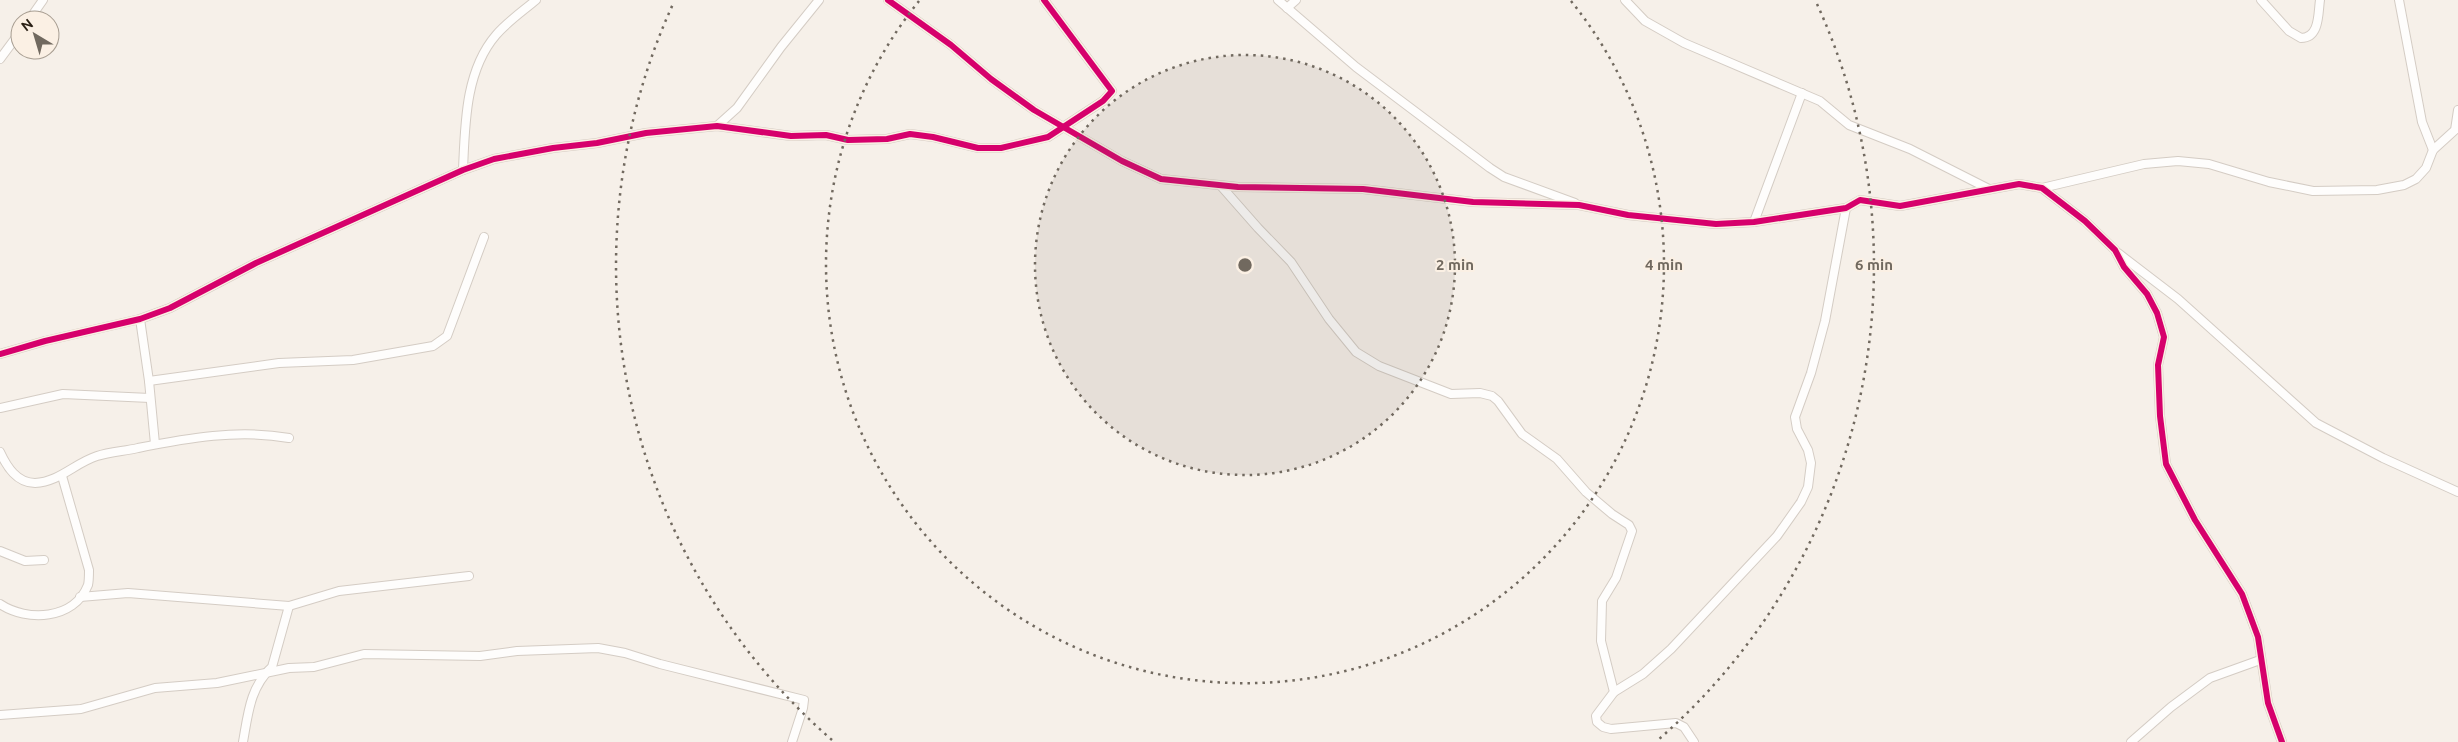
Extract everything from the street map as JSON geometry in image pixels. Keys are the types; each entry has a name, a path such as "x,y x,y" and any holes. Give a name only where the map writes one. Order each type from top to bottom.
{"street":[{"path":"464,170 465,114 483,52 496,34 536,0"},
{"path":"717,126 737,108 781,47 819,0"},
{"path":"888,0 951,45 1016,98 1062,128 1154,177 1221,186 1355,188 1472,202 1579,205"},
{"path":"0,354 45,341 140,319 170,308 256,264 464,170 494,159 646,133 717,126 791,136 826,135 848,140 887,140 910,134 989,149 1042,140 1104,101 1112,89 1044,0"},
{"path":"1278,0 1356,67 1504,177 1579,205 1628,215 1680,221 1716,224 1754,222 1846,208 1860,200 1900,206 2020,184 2042,188 2144,164 2178,162 2209,164 2269,182 2313,191 2377,190 2404,185 2416,179 2426,168 2433,150 2455,130 2458,110"},
{"path":"1287,8 1296,0"},
{"path":"1625,0 1646,21 1684,43 1820,101 1849,125 1910,149 1989,189"},
{"path":"2261,0 2289,31 2301,38 2310,35 2316,28 2320,0"},
{"path":"2399,0 2422,122 2433,150"},
{"path":"0,59 10,46"},
{"path":"1754,222 1802,93"},
{"path":"1221,186 1291,262 1329,319 1356,352 1379,366 1451,394 1480,393 1492,396 1498,401 1522,434 1557,459 1598,503 1629,525 1632,531 1630,542 1616,578 1604,594 1601,608 1601,640 1614,692"},
{"path":"2042,188 2085,221 2115,250 2178,299 2316,423 2375,454 2458,492"},
{"path":"1694,742 1684,727 1676,723 1658,723 1611,729 1599,726 1596,716 1614,692 1644,674 1671,649 1777,536 1801,502 1808,487 1811,464 1808,450 1797,429 1795,417 1820,341 1846,208"},
{"path":"150,381 278,363 353,360 433,346 447,336 484,237"},
{"path":"2115,250 2124,268 2147,294 2157,313 2164,337 2158,366 2160,416 2166,464 2200,528 2242,594 2258,637 2268,704 2282,742"},
{"path":"140,319 150,381 155,444"},
{"path":"0,408 63,394 150,398"},
{"path":"0,452 7,466 16,476 36,483 62,476 84,462 98,456 155,444 224,434 262,433 289,438"},
{"path":"0,604 28,616 49,615 66,610 80,597 88,585 89,570 62,476"},
{"path":"0,551 25,561 44,560"},
{"path":"80,597 128,593 289,606 339,591 469,576"},
{"path":"243,742 251,697 265,674 272,667 289,606"},
{"path":"0,715 81,708 155,688 217,683 289,668 314,667 364,654 447,657 486,656 517,651 606,649 804,700 804,708 792,742"},
{"path":"2131,742 2170,707 2210,678 2260,660"}],"cycle path":[{"path":"888,0 951,45 991,79 1034,110 1122,161 1161,179 1238,187 1363,189 1473,202 1579,205 1628,215 1716,224 1754,222 1846,208 1860,200 1900,206 2019,184 2042,188 2085,221 2115,250 2124,267 2147,294 2157,313 2164,337 2158,365 2160,416 2166,464 2195,520 2242,594 2258,637 2268,703 2282,742"},
{"path":"0,354 45,341 140,319 170,308 256,263 463,170 494,159 553,148 597,143 646,133 717,126 791,136 826,135 848,140 887,139 910,134 933,137 978,148 1001,148 1048,137 1103,101 1112,91 1044,0"}]}
